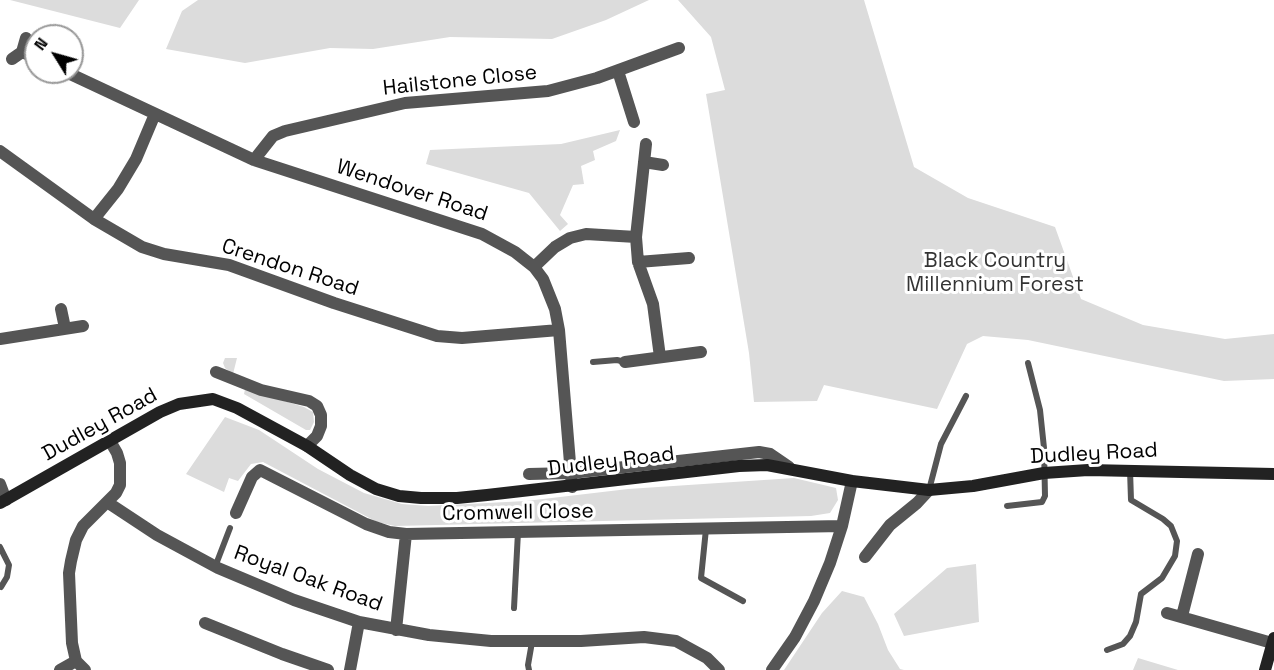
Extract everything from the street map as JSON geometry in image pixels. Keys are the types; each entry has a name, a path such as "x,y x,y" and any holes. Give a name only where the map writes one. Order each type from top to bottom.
{"main road":[{"name":"Dudley Road","path":"3,501 160,412 179,404 213,399 237,408 307,446 376,489 399,496 421,498 457,498 572,487 739,466 767,465 789,467 852,481 929,490 973,486 1044,473 1088,470 1274,474"},
{"path":"1265,670 1273,641"}],"street":[{"path":"12,59 22,52 24,45"},
{"name":"Hailstone Close","path":"254,160 273,136 285,131 405,103 549,91 618,71 679,48"},
{"path":"618,71 634,122"},
{"name":"Wendover Road","path":"84,80 254,160 482,234 515,252 534,267 543,279 555,309 559,330 572,487"},
{"path":"94,219 118,189 136,159 156,114"},
{"path":"646,144 636,237 638,262 653,304 660,357"},
{"name":"Crendon Road","path":"0,151 94,219 142,247 164,254 229,265 334,303 437,336 462,338 559,330"},
{"path":"644,162 663,165"},
{"path":"534,267 570,238 586,234 636,237"},
{"path":"638,262 689,258"},
{"path":"61,309 65,328"},
{"path":"0,339 83,326"},
{"path":"625,362 701,352"},
{"path":"216,372 261,390 309,401 317,406 321,414 321,426 317,436 307,446"},
{"path":"85,670 76,661 72,643 69,573 76,540 83,526 116,493 120,485 121,473 117,453 110,441"},
{"path":"529,474 571,473 759,452 771,454 789,467"},
{"name":"Cromwell Close","path":"236,513 252,477 260,470 366,524 389,532 406,534 842,526"},
{"path":"772,670 795,637 814,601 842,526 852,481"},
{"path":"0,484 3,501"},
{"path":"865,557 890,525 929,490"},
{"name":"Royal Oak Road","path":"107,502 157,535 215,567 294,600 359,622 429,635 491,641 654,638 676,641 707,658 719,670"},
{"path":"396,630 406,534"},
{"path":"1182,616 1198,554"},
{"path":"1167,613 1273,641"},
{"path":"350,670 359,622"},
{"path":"205,623 328,670"},
{"path":"60,670 76,661"}],"lane":[{"path":"594,362 617,360 625,362"},
{"path":"1007,506 1042,502 1045,496 1040,410 1028,363"},
{"path":"929,490 941,444 966,396"},
{"path":"1107,650 1123,644 1130,636 1136,622 1141,594 1162,578 1174,556 1177,541 1175,532 1164,519 1131,501 1130,470"},
{"path":"215,567 230,528"},
{"path":"706,528 701,578 743,601"},
{"path":"513,608 518,532"},
{"path":"0,547 9,565 7,577 1,587"},
{"path":"529,670 532,642"}],"green space":[{"path":"10,0 139,0 120,28"},
{"path":"198,0 649,0 606,20 552,39 450,37 373,49 330,48 245,63 166,49 182,11"},
{"name":"Black Country Millennium Forest","path":"678,0 864,0 914,167 968,198 1055,227 1081,299 1143,325 1225,339 1274,334 1274,379 1224,381 1028,340 983,336 967,344 937,409 824,385 817,401 754,402 749,353 706,94 725,90 711,37"},
{"path":"620,130 616,141 593,151 595,160 581,166 584,184 573,185 560,215 568,224 560,231 529,193 426,164 430,150 561,144"},
{"path":"225,358 237,358 233,374 225,368 223,363"},
{"path":"245,389 304,407 313,412 314,422 310,430 306,430 244,394"},
{"path":"225,417 259,430 318,469 364,493 402,504 428,506 526,501 628,489 794,478 836,488 838,500 830,513 811,516 395,526 377,522 263,462 251,464 238,481 229,478 224,492 186,474"},
{"path":"976,564 979,622 904,636 894,614 947,568"},
{"path":"842,591 864,597 888,650 900,669 904,670 784,670 822,613"},
{"path":"1138,658 1178,670 1133,670"}]}
